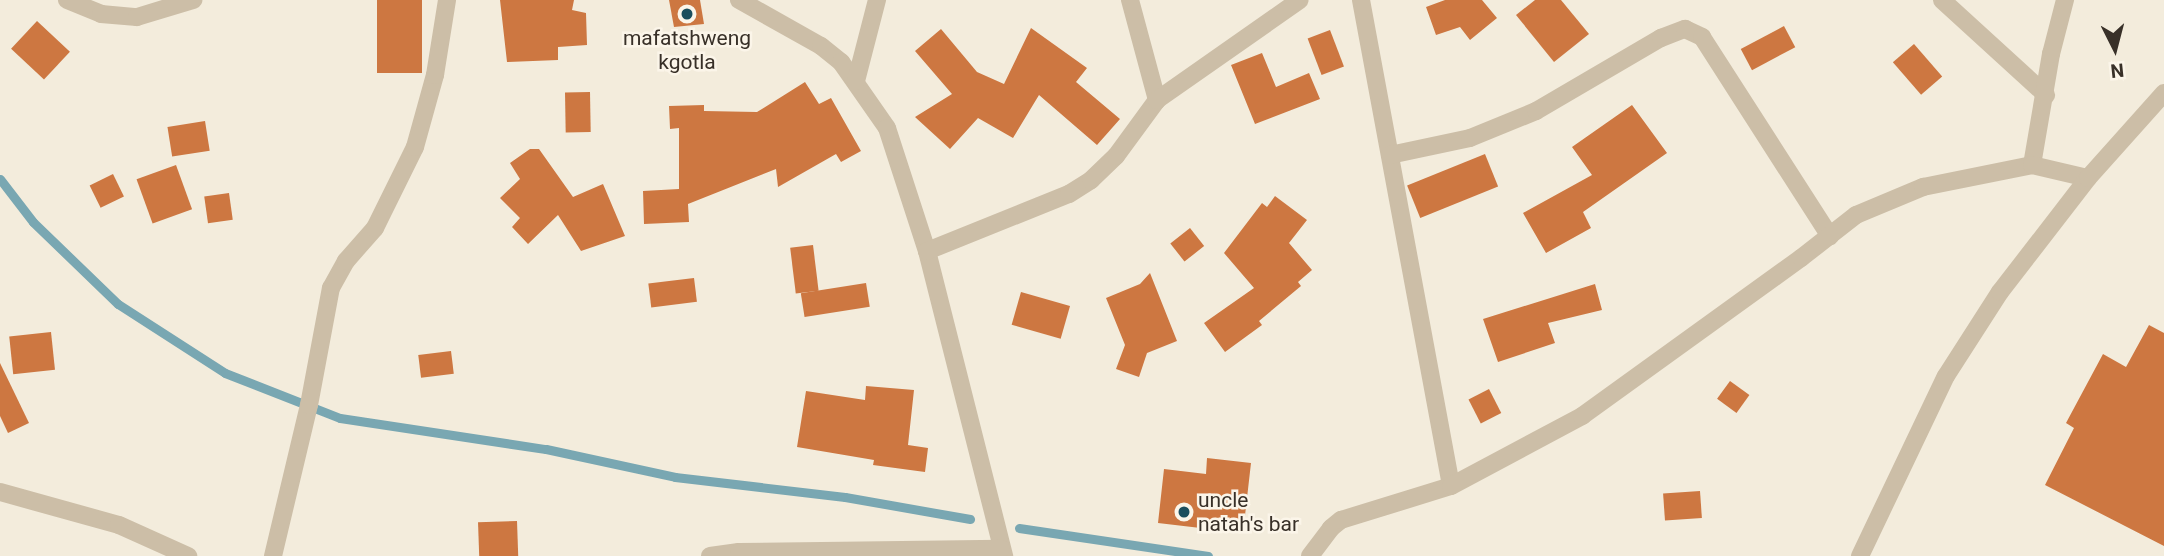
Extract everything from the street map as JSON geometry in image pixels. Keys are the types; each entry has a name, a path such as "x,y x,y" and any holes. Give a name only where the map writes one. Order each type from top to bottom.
{"street":[{"path":"67,0 101,14 137,16 193,0"},
{"path":"273,556 309,405 331,288 346,261 375,228 415,147 435,75 447,0"},
{"path":"710,556 739,552 1002,552 927,251 887,128 841,62 821,46 739,0"},
{"path":"856,81 877,0"},
{"path":"1130,0 1157,100"},
{"path":"927,251 1069,194 1091,180 1116,156 1157,100 1300,0"},
{"path":"1361,0 1451,486"},
{"path":"1942,0 2046,95"},
{"path":"2032,165 2051,54 2065,0"},
{"path":"1390,155 1470,138 1536,111 1661,38 1685,29 1703,37 1830,236"},
{"path":"1860,556 1946,376 2000,292 2088,178 2164,93"},
{"path":"1310,556 1331,528 1341,520 1451,486 1582,416 1856,215 1923,187 2032,165 2088,178"},
{"path":"0,492 119,525 188,556"}],"building":[{"path":"377,0 422,0 422,73 377,73"},
{"path":"500,0 574,0 572,10 586,13 587,45 558,47 558,60 507,62"},
{"path":"669,0 700,0 704,24 674,27"},
{"path":"1445,0 1482,0 1497,18 1470,40 1460,27 1436,35 1426,7"},
{"path":"1535,0 1561,0 1589,34 1554,62 1516,15"},
{"path":"37,21 70,52 44,79 11,49"},
{"path":"1784,26 1795,47 1752,70 1741,49"},
{"path":"1031,28 1087,68 1076,82 1120,119 1097,145 1039,95 1013,138 978,118 950,149 915,117 952,94 915,51 941,29 977,72 1004,84"},
{"path":"1330,30 1344,66 1322,75 1308,39"},
{"path":"1914,44 1942,76 1921,95 1893,62"},
{"path":"1262,53 1276,87 1309,73 1320,99 1255,124 1231,65"},
{"path":"805,82 819,104 831,98 861,151 841,162 836,154 778,187 776,169 688,204 689,222 644,224 643,191 679,189 679,128 670,129 669,106 704,105 704,111 757,112"},
{"path":"565,92 590,92 591,132 566,132"},
{"path":"1632,105 1667,153 1583,212 1591,228 1546,253 1523,213 1592,175 1572,147"},
{"path":"205,121 210,151 172,157 167,127"},
{"path":"530,149 539,149 573,197 603,184 625,236 581,251 558,215 528,244 512,227 520,218 500,198 520,179 510,163"},
{"path":"1485,154 1498,186 1420,218 1407,185"},
{"path":"176,165 192,209 153,224 137,179"},
{"path":"113,174 124,196 101,208 90,185"},
{"path":"229,193 233,220 208,223 204,196"},
{"path":"1275,196 1307,220 1289,243 1312,270 1298,282 1301,286 1259,321 1262,325 1225,352 1204,323 1254,288 1224,253 1262,203 1267,207"},
{"path":"1190,228 1204,246 1184,262 1170,243"},
{"path":"813,245 819,291 796,293 790,248"},
{"path":"1150,273 1177,341 1147,353 1139,377 1116,369 1125,345 1106,298 1140,284"},
{"path":"694,278 697,302 651,307 648,284"},
{"path":"866,283 870,307 805,317 801,293"},
{"path":"1595,284 1602,310 1548,323 1555,343 1498,362 1483,319"},
{"path":"1021,292 1070,306 1061,339 1012,325"},
{"path":"2149,325 2164,333 2164,546 2045,485 2074,428 2066,423 2103,354 2126,367"},
{"path":"51,332 55,370 13,374 9,336"},
{"path":"451,351 454,374 421,378 418,355"},
{"path":"0,363 29,423 8,433 0,416"},
{"path":"1730,381 1749,395 1736,413 1717,399"},
{"path":"866,386 914,390 908,445 928,448 925,472 873,465 874,460 797,447 806,391 865,400"},
{"path":"1489,389 1501,413 1481,423 1469,399"},
{"path":"1207,458 1251,463 1243,533 1158,523 1164,469 1206,474"},
{"path":"1700,491 1702,518 1665,521 1663,494"},
{"path":"517,521 518,556 479,556 478,522"}],"waterway":[{"path":"0,179 33,222 118,304 225,373 340,418 546,449 675,477 845,497 970,519"},
{"path":"1019,528 1208,556"}],"place":[{"name":"mafatshweng kgotla","path":"687,14"},
{"name":"uncle natah's bar","path":"1184,512"}]}
